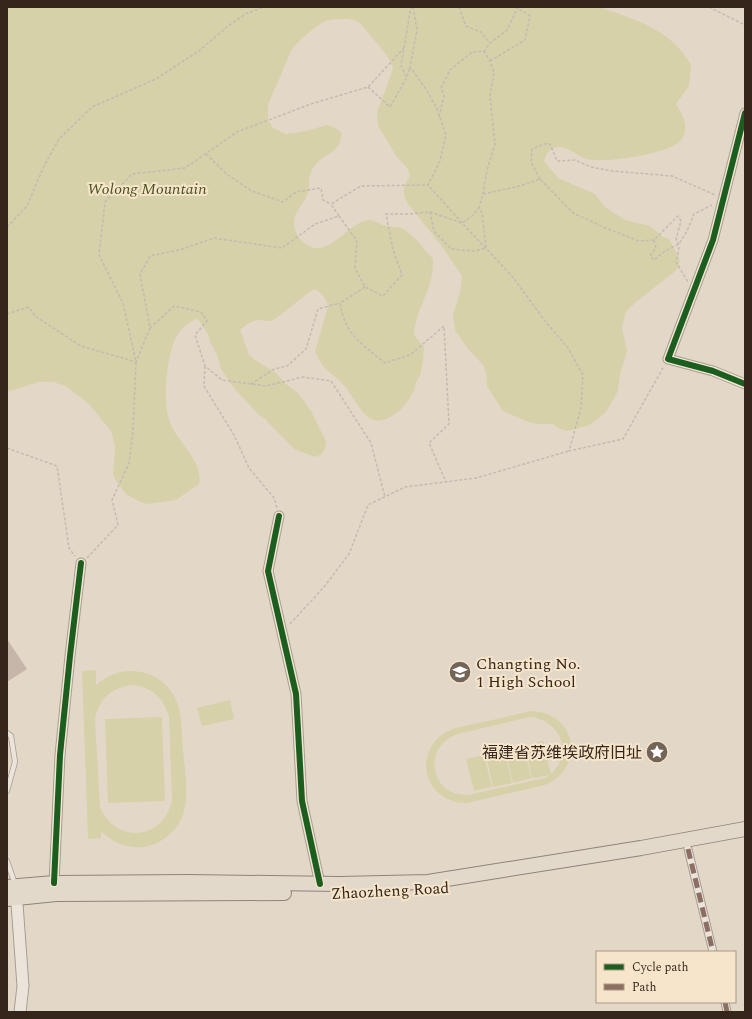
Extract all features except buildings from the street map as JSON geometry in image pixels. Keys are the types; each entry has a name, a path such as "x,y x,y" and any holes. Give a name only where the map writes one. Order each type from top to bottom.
{"main road":[{"path":"11,892 54,883 188,882 320,884 428,882 641,848 745,829"},
{"name":"Zhaozheng Road","path":"11,892 56,894 340,893 430,890 745,839"}],"street":[{"path":"745,113 713,240 668,359 713,371 745,384"},
{"path":"279,516 268,572 296,694 302,801 320,884"},
{"path":"54,883 60,755 81,563"},
{"path":"688,849 713,951"},
{"path":"11,892 22,986 20,1012"}],"lane":[{"path":"7,733 11,736 15,762 7,791"},
{"path":"7,861 11,892"}],"path":[{"path":"7,227 27,206 44,166 59,139 92,107 156,79 200,50 228,26 247,13 264,7"},
{"path":"407,78 401,65 412,7"},
{"path":"368,87 390,107 407,78 417,30 412,7"},
{"path":"459,7 466,26 481,32 490,43"},
{"path":"709,7 745,25"},
{"path":"439,117 444,96 440,88 450,70 472,52 484,51 490,43 507,30 518,8 530,16 524,40 490,61"},
{"path":"7,448 57,466 69,548 81,563 118,525 112,500 130,463 133,431 136,362 123,303 99,255 105,202 132,174 185,168 237,132 311,104 368,87 404,48"},
{"path":"462,223 472,216 479,208 487,170 495,144 490,96 494,73 490,61 484,51"},
{"path":"410,67 426,89 446,135 440,161 428,185"},
{"path":"679,244 676,239 681,221 678,216 654,240 638,240 608,229 573,212 540,179 531,162 532,149 544,144 550,144 557,161 575,160 591,167 612,171 672,176 723,202"},
{"path":"206,154 228,175 252,191 283,202 296,192 321,188 323,200 331,204 357,241 355,268 365,288 383,296 402,275 394,250 386,214 430,212 462,223"},
{"path":"483,194 520,186 540,179"},
{"path":"331,204 361,186 428,185 512,276 545,321 568,348 583,375 581,408 569,451"},
{"path":"694,292 676,262 679,244 687,231 694,214 710,205 723,202"},
{"path":"479,208 482,213 486,248"},
{"path":"430,212 434,231 451,249 475,251 486,248"},
{"path":"150,328 140,274 150,256 183,249 214,238 282,248 315,224 338,216"},
{"path":"654,240 656,248 650,256 654,260 665,251 679,244"},
{"path":"251,384 274,369 287,366 306,349 318,309 340,303 365,288"},
{"path":"340,303 342,318 354,338 385,363 410,355 444,326 449,424 429,443 446,482"},
{"path":"136,362 150,328 174,306 201,312 207,321 194,335 205,366 204,386 234,435 249,468 274,498 279,516"},
{"path":"7,314 29,307 35,316 82,346 136,362"},
{"path":"282,633 324,587 349,554 368,505 405,487 476,478 569,451 623,438 668,359"},
{"path":"205,366 222,380 266,386 303,377 330,381 371,443 385,497"}],"green space":[{"name":"Wolong Mountain","path":"7,7 599,7 626,16 663,34 683,53 691,65 689,86 676,104 685,122 685,132 680,141 673,146 649,154 605,160 582,158 566,148 558,147 548,152 544,161 558,178 595,194 605,207 625,220 650,226 662,236 669,239 680,260 678,268 673,273 637,301 626,312 622,328 627,351 620,374 618,391 606,412 590,425 567,431 560,429 553,424 537,424 528,422 503,411 487,386 486,372 483,365 468,349 455,330 453,314 460,293 462,276 441,245 408,204 404,196 404,187 410,176 408,169 397,157 378,126 377,112 393,69 392,65 383,50 359,22 347,19 329,20 308,33 291,51 268,105 268,120 273,128 286,134 310,130 326,125 334,127 341,132 339,145 317,163 310,174 307,195 295,216 294,222 294,227 301,241 315,248 322,248 329,245 358,224 371,220 388,226 399,227 406,231 433,259 433,271 430,283 415,327 414,335 424,347 421,373 416,382 414,391 401,409 389,418 383,420 371,419 360,409 343,384 323,366 315,352 328,306 323,296 315,289 273,320 256,320 246,325 240,330 249,355 275,372 286,384 298,393 311,411 326,441 322,454 315,457 294,449 233,387 221,369 208,334 197,318 181,331 173,344 166,380 166,393 168,416 171,425 190,453 198,468 200,476 199,484 176,500 146,504 126,494 113,475 115,446 111,431 88,403 67,387 54,382 39,382 7,392"},
{"path":"96,670 96,685 116,673 138,671 149,674 167,686 177,702 181,722 186,782 185,805 183,815 178,825 168,836 156,844 145,847 127,846 116,842 101,831 101,838 88,839 82,671","holes":["125,686 139,686 146,688 156,695 167,710 169,717 172,800 167,813 160,823 150,830 139,833 128,832 117,828 107,819 100,807 95,720 99,706 112,692"]},
{"path":"230,700 234,719 202,726 197,708"},
{"path":"532,711 547,714 559,721 567,731 571,742 571,755 567,767 558,777 545,785 467,803 451,800 439,793 431,783 427,771 427,758 432,746 442,735 456,728","holes":["532,717 542,720 557,732 561,740 561,757 558,766 551,774 543,741 525,746 532,778 550,775 545,778 468,795 450,792 440,783 436,773 435,761 438,750 446,740 457,734 526,718"]},
{"path":"162,717 165,801 108,803 105,719"},
{"path":"524,746 531,778 513,783 505,750"},
{"path":"504,750 512,783 493,787 486,755"},
{"path":"484,755 492,787 474,791 466,759"}],"marked path":[{"path":"688,849 713,951"},
{"path":"725,1003 727,1012"}],"cycle path":[{"path":"745,113 713,240 668,359 713,371 745,384"},
{"path":"279,516 268,571 296,694 302,801 320,884"},
{"path":"54,883 60,755 81,563"}],"place":[{"name":"Changting No. 1 High School","path":"460,672"},
{"name":"福建省苏维埃政府旧址","path":"657,752"}]}
